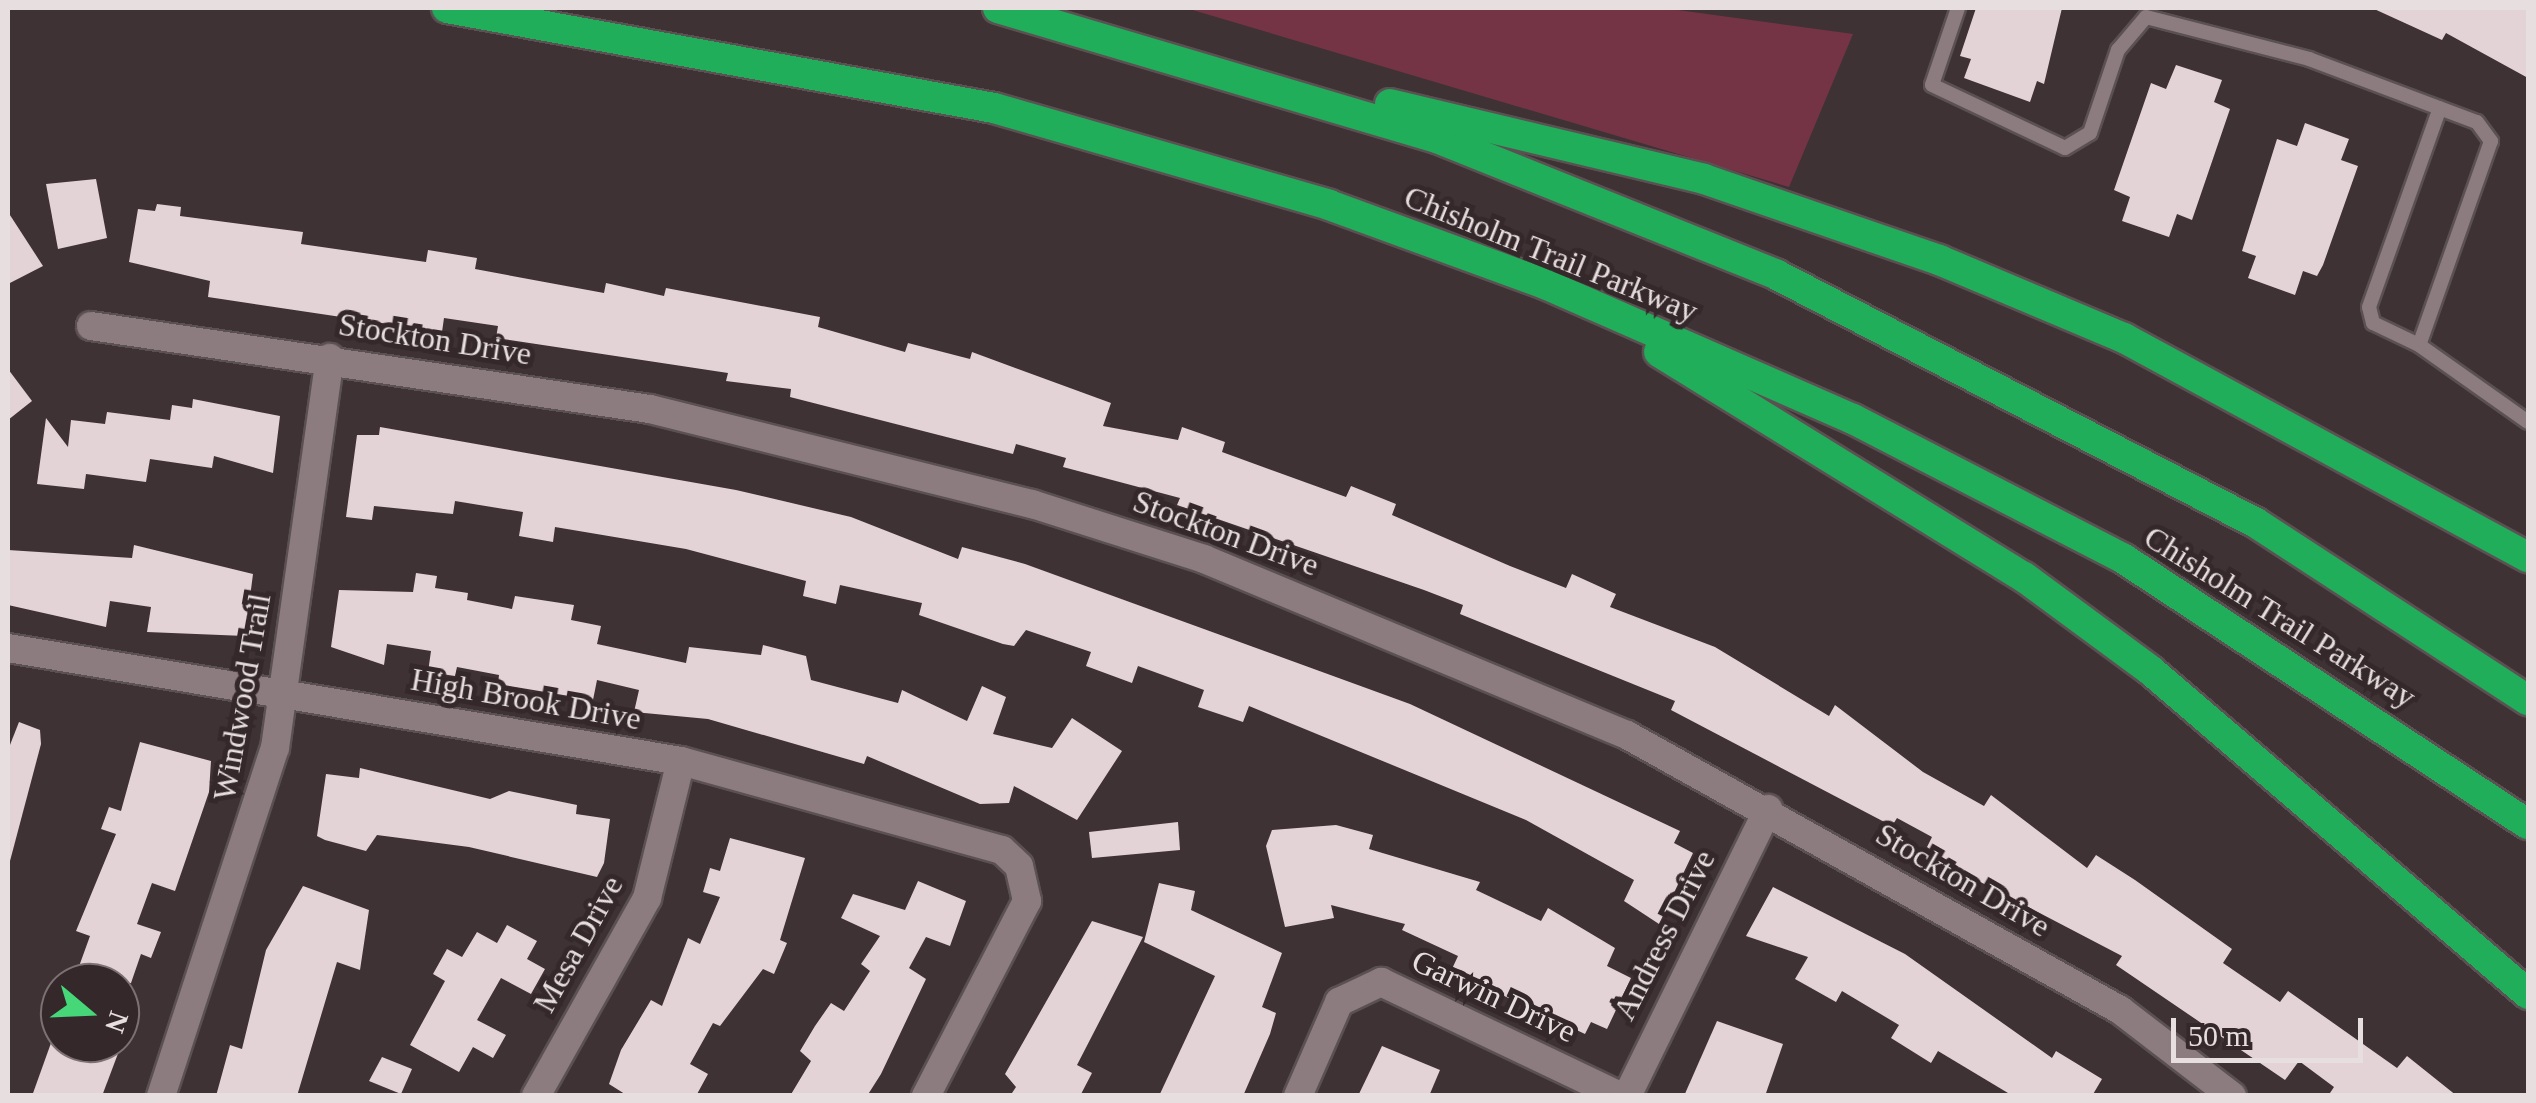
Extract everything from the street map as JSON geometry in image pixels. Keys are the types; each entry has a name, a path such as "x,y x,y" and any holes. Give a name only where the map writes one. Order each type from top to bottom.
{"highway":[{"name":"Chisholm Trail Parkway","path":"446,8 994,108 1296,194 1545,284 1854,419 2056,522 2272,648 2528,824"},
{"name":"Chisholm Trail Parkway","path":"998,8 1212,64 1595,195 1928,346 2256,523 2528,700"},
{"path":"1212,64 1544,139 1846,224 2124,338 2528,557"},
{"path":"1545,284 2024,577 2265,765 2528,994"}],"street":[{"name":"Stockton Drive","path":"91,326 330,358 650,409 1032,504 1396,633 1768,809 2120,1010 2232,1096"},
{"name":"Windwood Trail","path":"161,1096 241,871 282,694 330,358"},
{"name":"High Brook Drive","path":"8,648 681,762 987,845 1020,866 1027,901 926,1096"},
{"name":"Mesa Drive","path":"536,1096 647,898 681,762"},
{"name":"Andress Drive","path":"1624,1096 1768,809"},
{"name":"Garwin Drive","path":"1298,1096 1339,1002 1381,982 1624,1096"}],"lane":[{"path":"1958,8 1932,86 2064,148 2090,133 2118,50 2146,16 2310,59 2478,122 2491,141 2419,345"},
{"path":"2440,108 2369,308 2373,322 2419,345 2528,422"}],"shaded area":[{"path":"1186,8 1663,8 1853,34 1789,187"}],"building":[{"path":"1976,8 2062,8 2044,84 2037,81 2030,102 1964,78 1971,59 1960,56"},
{"path":"2372,8 2528,8 2528,78 2446,33 2442,40"},
{"path":"2176,65 2222,80 2214,102 2230,109 2192,220 2177,214 2169,237 2122,221 2130,197 2114,190 2151,83 2166,89"},
{"path":"2305,123 2349,139 2341,160 2358,166 2323,265 2317,276 2303,271 2295,295 2248,278 2256,256 2242,251 2277,139 2297,146"},
{"path":"96,179 107,238 58,249 46,184"},
{"path":"157,204 181,207 180,216 303,232 301,244 426,262 428,250 477,258 475,269 604,293 606,283 664,296 666,288 820,317 818,327 905,352 908,343 970,359 972,352 1111,403 1103,426 1178,440 1182,427 1225,442 1222,452 1346,497 1351,486 1396,504 1392,515 1510,566 1566,588 1572,574 1616,594 1610,607 1715,647 1829,716 1835,705 1923,772 1984,806 1991,795 2087,868 2096,855 2135,880 2232,949 2223,963 2280,1002 2288,991 2397,1068 2407,1056 2457,1096 2328,1096 2334,1087 2299,1061 2285,1080 2116,965 2122,956 1967,875 1927,847 1932,837 1897,818 1892,826 1671,710 1675,701 1460,614 1463,605 1177,505 1180,498 1063,467 1066,458 1016,444 1013,454 790,397 791,389 726,381 728,373 496,338 498,326 444,318 442,332 208,297 210,281 129,262 138,209 155,211"},
{"path":"8,212 43,266 8,284"},
{"path":"8,369 32,401 8,420"},
{"path":"193,399 280,416 273,473 214,456 212,468 150,459 146,482 86,474 84,489 37,484 46,418 68,447 71,420 105,424 107,412 170,420 172,405 192,408"},
{"path":"380,427 736,490 851,517 958,559 962,547 1025,564 1410,704 1680,831 1674,843 1693,853 1659,924 1624,901 1634,880 1526,820 1249,706 1243,722 1198,707 1204,690 1138,666 1132,683 1086,666 1091,652 1026,630 1014,646 1003,644 919,615 922,603 840,585 836,604 803,596 806,581 686,549 555,527 553,542 519,536 523,512 455,501 453,514 374,506 372,520 346,517 357,435 379,435"},
{"path":"134,545 253,574 245,636 147,632 151,607 110,601 106,627 8,605 8,550 132,558"},
{"path":"416,573 437,576 435,588 468,593 467,600 512,609 515,596 574,605 571,620 601,626 597,644 686,663 689,647 761,655 763,645 806,656 811,680 898,703 902,690 967,721 982,686 1006,697 993,734 1052,748 1072,718 1122,751 1077,820 1014,786 1009,803 980,804 867,756 864,764 708,719 634,712 639,690 597,680 593,700 498,684 499,675 457,667 455,676 428,672 431,651 387,644 384,665 331,647 339,590 413,592"},
{"path":"19,722 40,730 41,744 10,861 8,750"},
{"path":"140,742 211,761 209,792 175,891 152,883 137,924 161,932 151,958 141,954 138,963 80,963 90,936 76,931 116,834 101,829 109,807 121,811"},
{"path":"360,768 490,799 509,791 577,805 576,814 610,819 604,863 597,877 469,847 377,835 366,851 317,836 326,774 359,778"},
{"path":"1178,822 1180,850 1092,858 1089,832"},
{"path":"1336,825 1373,835 1369,849 1480,882 1476,890 1541,921 1548,908 1615,948 1607,966 1631,978 1607,1029 1591,1022 1585,1034 1451,971 1458,956 1402,930 1405,924 1331,905 1334,918 1285,927 1266,846 1272,830"},
{"path":"730,838 805,858 780,940 787,943 774,974 763,969 720,1026 713,1023 690,1064 708,1074 696,1096 628,1096 609,1084 621,1050 651,1000 662,1006 688,938 700,944 720,897 703,892 710,868 720,871"},
{"path":"918,881 966,901 950,946 926,937 909,968 926,979 881,1074 867,1096 790,1096 811,1061 800,1051 815,1026 831,1003 844,1011 870,971 861,964 880,936 841,918 853,894 905,910"},
{"path":"1159,883 1195,891 1191,910 1282,953 1262,1007 1276,1013 1243,1096 1159,1096 1215,976 1144,942"},
{"path":"303,886 369,910 360,970 337,962 297,1096 216,1096 230,1045 242,1049 266,950"},
{"path":"1773,887 1905,954 2052,1058 2056,1051 2102,1079 2092,1096 2013,1096 1938,1051 1931,1063 1891,1038 1899,1025 1842,991 1836,1002 1795,979 1808,957 1746,936"},
{"path":"1092,921 1143,937 1077,1065 1092,1073 1080,1096 1010,1096 1016,1087 1005,1074"},
{"path":"507,925 537,941 527,959 545,969 531,994 501,978 477,1020 506,1035 493,1058 473,1047 459,1072 410,1045 445,981 433,974 447,949 462,957 477,932 497,943"},
{"path":"1717,1021 1783,1044 1765,1096 1684,1096"},
{"path":"1382,1046 1440,1070 1429,1096 1358,1096"},
{"path":"382,1057 412,1069 401,1094 369,1081"},
{"path":"44,1063 114,1063 102,1096 32,1096"}]}
